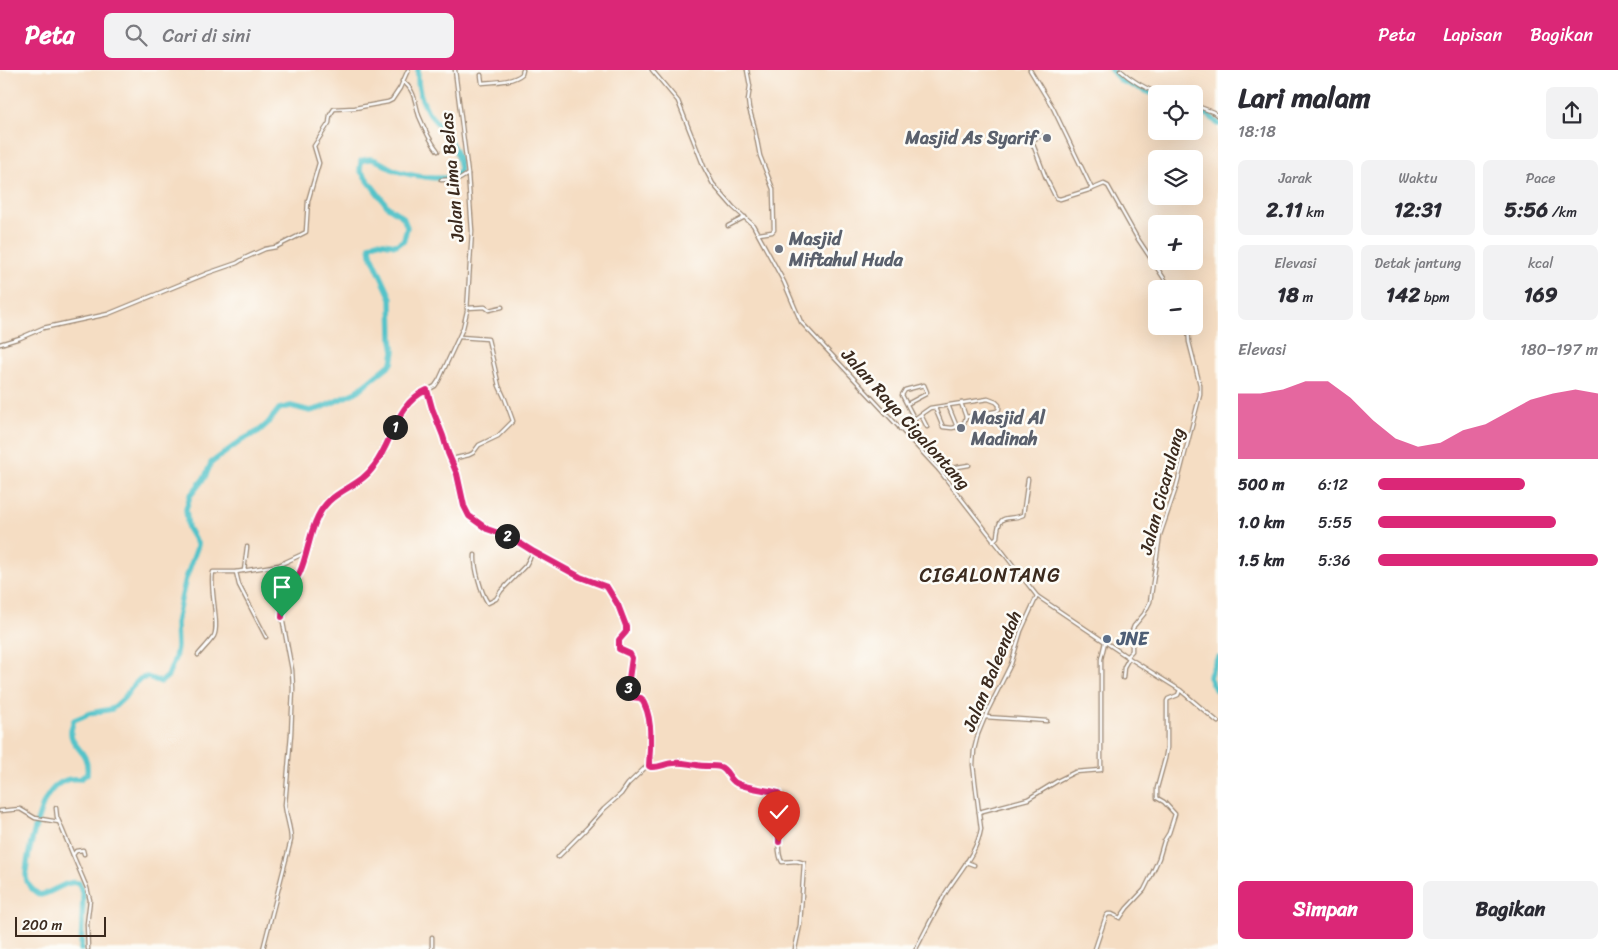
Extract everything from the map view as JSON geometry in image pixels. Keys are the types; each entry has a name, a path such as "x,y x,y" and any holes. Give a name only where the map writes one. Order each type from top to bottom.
{"street":[{"path":"0,344 43,328 108,314 208,272 237,263 265,249 276,247 306,232 308,202 319,163 314,146 329,123 332,112 334,109 355,108 392,100 408,70"},
{"name":"Jalan Lima Belas","path":"263,949 291,840 291,831 286,817 285,805 293,688 292,670 282,617 286,592 300,573 318,517 329,502 358,482 373,468 383,453 400,414 412,398 435,386 439,380 460,338 467,308 472,231 468,174 455,70"},
{"path":"481,75 482,83 498,82 519,77 523,70"},
{"name":"Jalan Raya Cigalontang","path":"652,70 678,101 704,167 713,184 733,207 750,221 759,234 784,282 801,322 939,470 1037,596 1180,690 1218,722"},
{"path":"747,70 750,86 749,108 760,156 774,197 774,230 759,234"},
{"path":"1030,70 1053,108 1092,189"},
{"path":"1120,70 1148,89"},
{"path":"402,81 413,93 422,123 438,151"},
{"path":"1203,107 1218,116"},
{"path":"1029,134 1056,198 1060,199 1104,184 1108,186 1136,236 1165,280"},
{"path":"1032,140 1042,136"},
{"path":"441,180 460,179 468,174"},
{"path":"728,226 746,217"},
{"path":"467,308 485,307 488,310 502,306"},
{"name":"Jalan Cicarulang","path":"1123,678 1124,668 1132,651 1134,626 1144,614 1150,602 1160,535 1176,488 1200,395 1200,385 1189,335"},
{"path":"452,463 456,458 473,453 479,445 498,436 513,421 499,386 488,339 460,338"},
{"path":"907,404 926,394 924,385 903,392 902,395 915,420"},
{"path":"427,390 457,474 465,509 469,516 487,529 510,537 584,578 607,587 622,612 626,632 620,638 618,646 619,649 630,654 632,658 627,692 630,697 641,698 648,716 651,747 649,764 558,857"},
{"path":"900,429 927,410 934,408 988,400 999,405 997,412 966,417"},
{"path":"934,408 943,427 952,428 964,423 966,417 961,403"},
{"path":"948,405 956,426"},
{"path":"921,415 927,427"},
{"path":"939,470 969,465"},
{"path":"993,541 998,537 997,527 1001,522 1007,518 1024,516 1028,479"},
{"path":"244,571 247,547"},
{"path":"475,555 474,561 488,603 496,599 526,566 534,552"},
{"path":"198,654 213,638 216,630 212,581 214,572 238,572 279,565 305,553"},
{"path":"238,572 236,574 239,585 266,637"},
{"name":"Jalan Baleendah","path":"916,949 966,862 980,832 973,764 974,750 978,734 1011,664 1016,645 1037,596"},
{"path":"979,812 1028,799 1058,780 1075,772 1101,770 1101,659 1105,642"},
{"path":"1095,948 1106,916 1112,914 1120,918 1144,890 1175,814 1157,796 1157,788 1167,748 1166,703 1168,698 1178,696 1180,690"},
{"path":"985,718 1047,721"},
{"path":"649,764 655,768 681,762 697,766 722,768 734,782 775,792 780,796 779,842 781,861 804,863 800,924 795,949"},
{"path":"56,808 59,822 87,888 90,900 88,949"},
{"path":"0,811 20,809 35,818 59,822"},
{"path":"73,855 76,850 83,850 84,854"},
{"path":"966,862 974,864"},
{"path":"432,938 432,949"}],"waterway":[{"path":"81,949 83,896 79,883 69,883 40,895 29,885 26,874 33,838 48,795 54,787 62,782 70,779 80,779 87,774 86,759 72,737 71,730 74,720 91,713 112,709 140,679 147,677 161,682 168,676 175,658 177,647 176,623 186,578 198,545 188,528 186,509 190,496 205,477 211,463 242,440 259,431 279,409 291,406 310,411 321,408 356,392 392,363 394,351 391,298 371,254 370,246 377,242 396,245 404,240 407,227 403,217 388,207 360,170 361,161 366,159 376,160 397,171 435,178 456,175 460,169 452,145 424,104 419,85 418,70"},
{"path":"1111,70 1121,81 1148,92"},
{"path":"1203,112 1218,124"},
{"path":"1218,657 1209,677 1218,691"}],"place":[{"name":"Masjid As Syarif","path":"1047,138"},
{"name":"Masjid Miftahul Huda","path":"779,249"},
{"name":"Masjid Al Madinah","path":"961,428"},
{"name":"JNE","path":"1107,639"}],"district":[{"name":"CIGALONTANG","path":"990,575"}],"route":[{"path":"282,617 286,592 300,573 318,517 329,502 358,482 373,468 383,453 400,414 408,406 412,398 427,390 457,474 464,506 469,516 487,529 510,537 580,577 607,587 614,596 621,610 626,628 626,632 620,638 618,646 619,649 630,654 632,658 627,692 630,697 641,698 648,716 651,747 649,766 655,768 681,762 697,766 720,767 725,770 734,782 778,793 780,796 779,842"}]}
